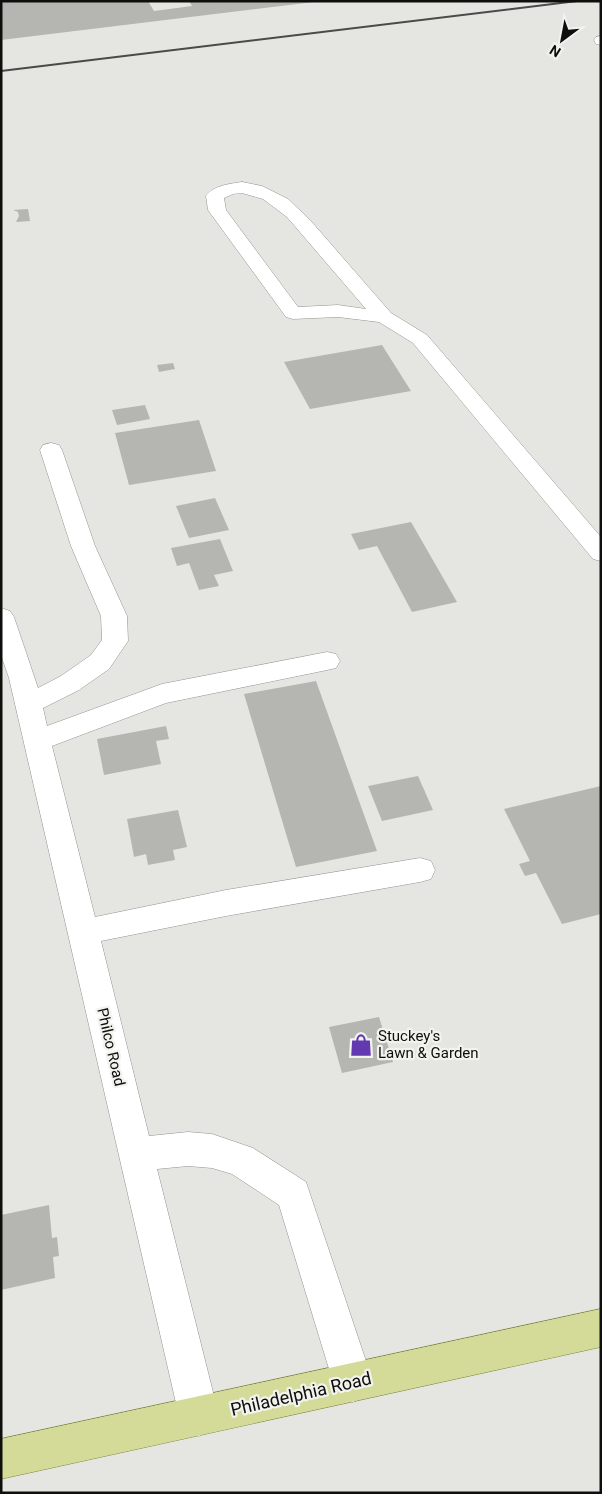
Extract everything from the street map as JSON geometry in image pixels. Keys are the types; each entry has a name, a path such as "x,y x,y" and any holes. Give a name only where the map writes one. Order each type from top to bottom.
{"main road":[{"name":"Philadelphia Road","path":"1,1459 601,1328"}],"street":[{"path":"384,317 338,311 294,313 217,210 215,196 225,189 246,188 267,194 284,203 303,221 312,235 384,317 420,340 601,553"},
{"path":"25,691 70,683 100,662 115,641 114,616 83,546 51,450"},
{"name":"Philco Road","path":"1,617 25,691 199,1416"},
{"path":"37,741 162,694 327,661"},
{"path":"83,932 226,903 420,870"},
{"path":"136,1154 188,1149 212,1150 242,1160 293,1194 353,1382"}],"building":[{"path":"1,1 148,1 154,11 192,6 189,1 314,2 1,40"},
{"path":"28,209 30,221 16,222 19,216 18,212 13,210"},
{"path":"382,345 411,391 310,409 284,362"},
{"path":"173,363 175,369 159,372 157,365"},
{"path":"145,405 150,419 117,425 112,410"},
{"path":"199,420 216,471 129,485 115,433"},
{"path":"215,498 229,530 189,538 176,506"},
{"path":"411,522 457,602 412,612 377,546 359,550 351,534"},
{"path":"220,539 233,571 214,575 219,586 199,590 189,563 177,566 171,548"},
{"path":"316,681 377,851 296,867 244,694"},
{"path":"166,726 169,739 156,741 161,764 104,775 97,739"},
{"path":"418,776 433,810 382,821 368,786"},
{"path":"601,786 601,914 562,924 536,873 525,876 519,864 530,861 504,809"},
{"path":"178,810 187,847 173,850 175,860 148,865 146,854 134,857 127,819"},
{"name":"Stuckey's Lawn & Garden","path":"379,1017 393,1062 342,1073 329,1027"},
{"path":"49,1205 52,1238 57,1237 59,1256 53,1257 55,1278 1,1290 1,1215"}],"railway":[{"path":"1,71 577,1"}],"place":[{"name":"Stuckey's Lawn & Garden","path":"361,1045"}]}
